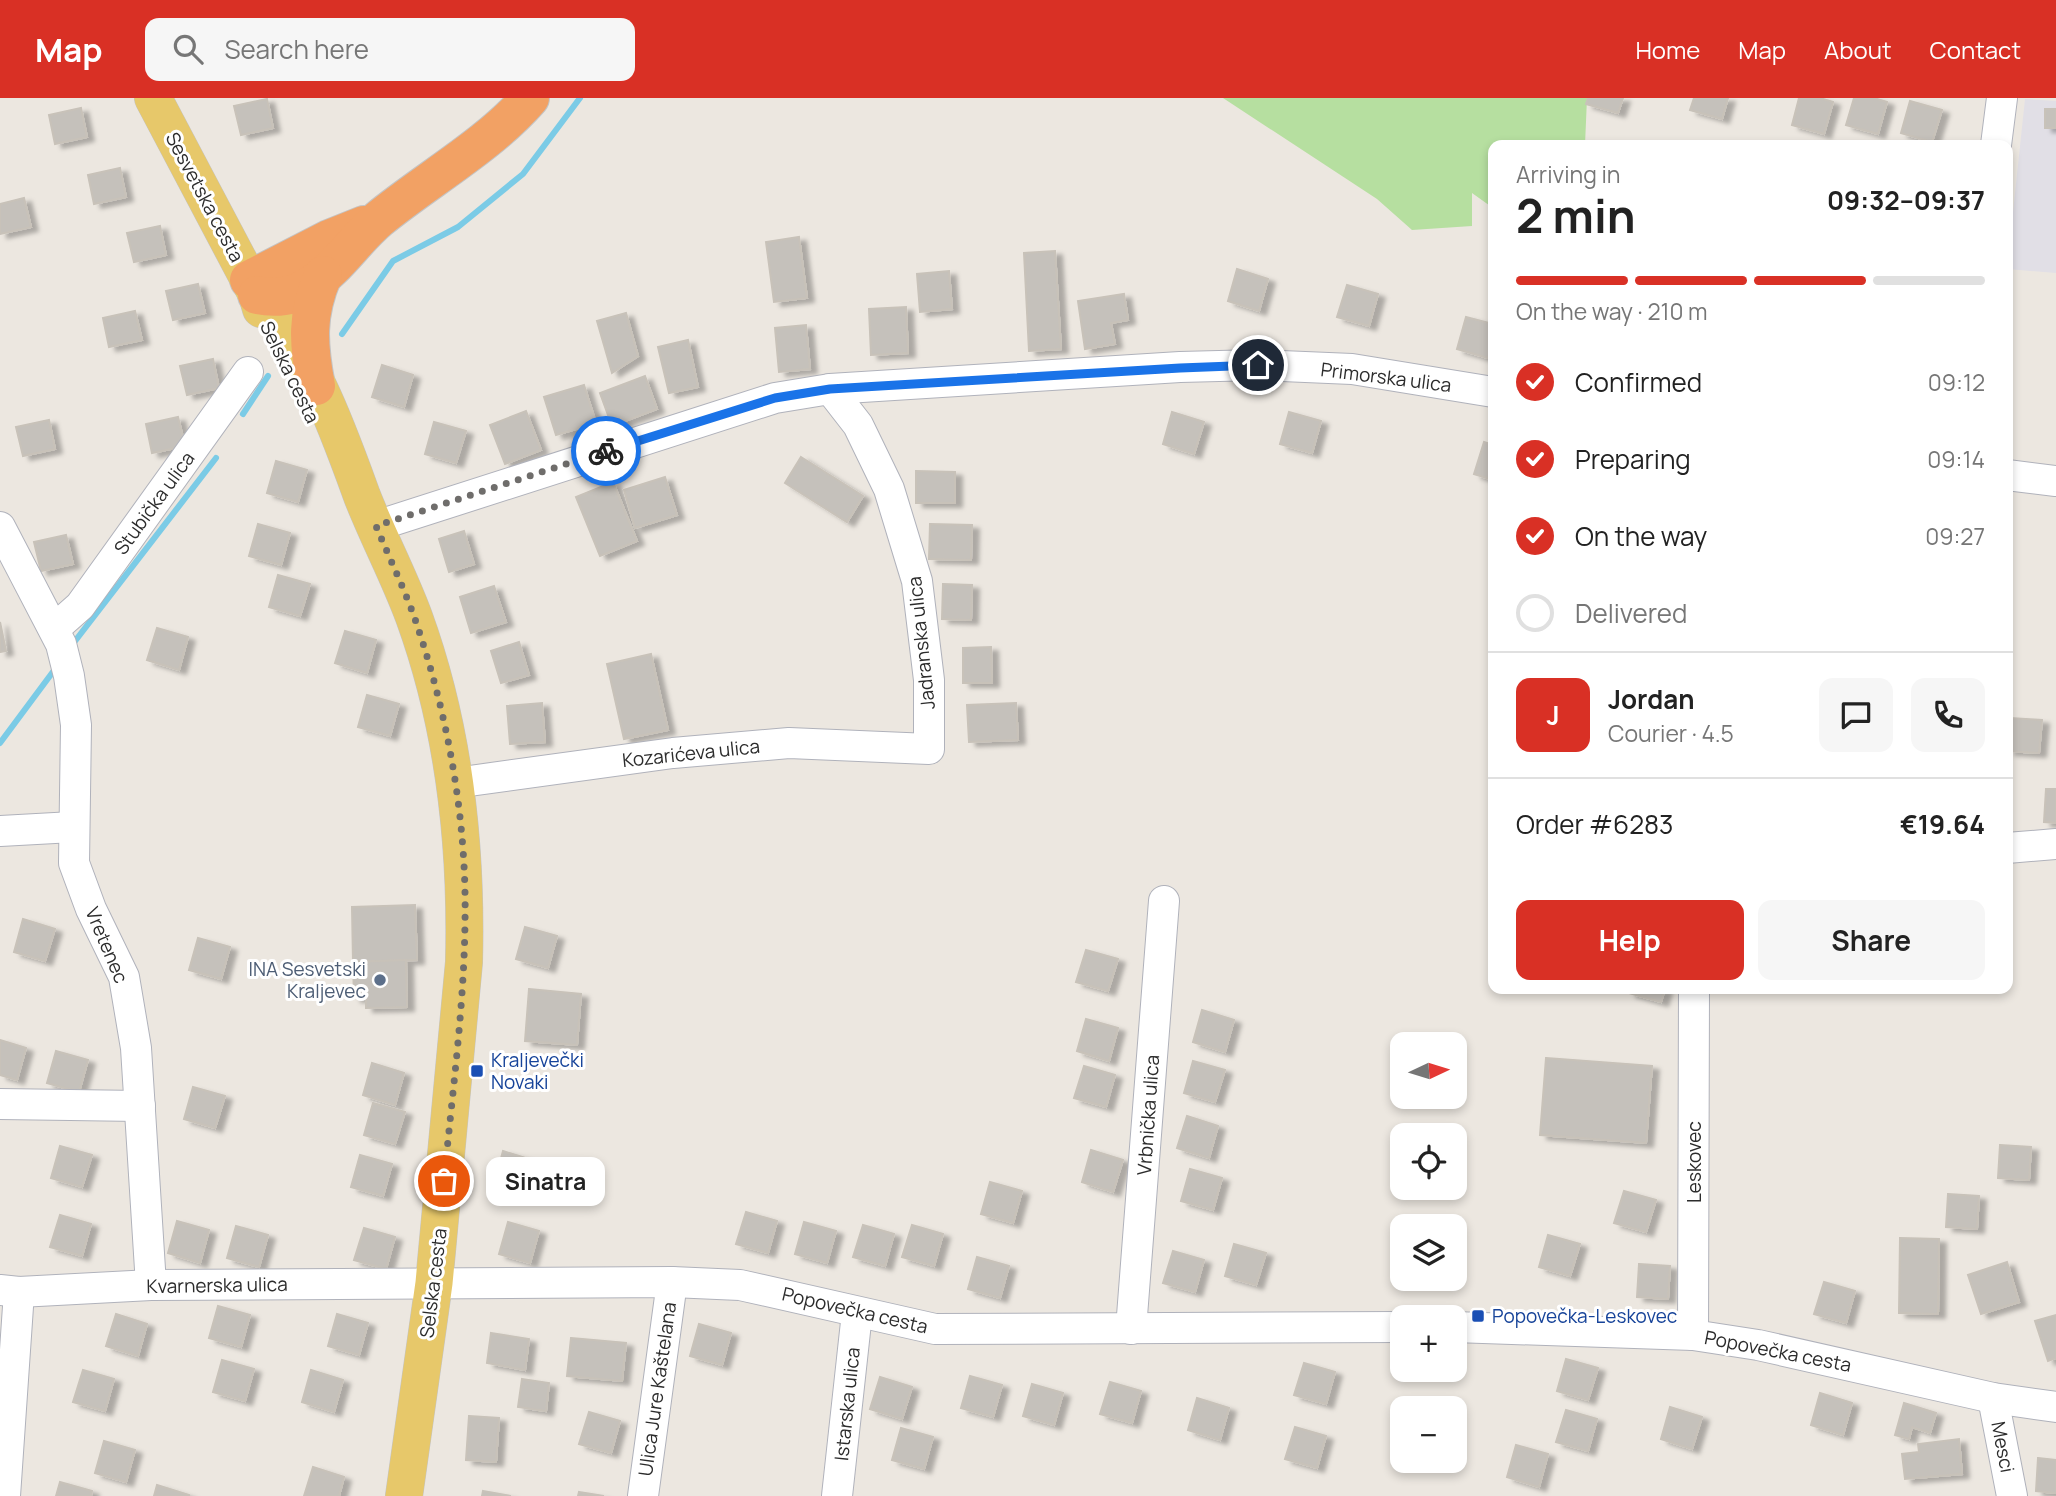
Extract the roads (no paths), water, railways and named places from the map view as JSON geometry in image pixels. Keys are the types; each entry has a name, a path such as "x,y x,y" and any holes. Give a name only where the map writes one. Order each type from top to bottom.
{"highway":[{"path":"253,288 279,297 309,286 376,221 473,149 530,98"},
{"path":"253,288 328,239 376,221"},
{"path":"316,386 309,323 314,296 323,275"}],"main road":[{"name":"Sesvetska cesta","path":"153,98 253,288"},
{"name":"Selska cesta","path":"253,288 286,330 316,386 344,446 414,616 438,695 455,783 464,877 464,962 434,1283 404,1496"},
{"name":"Selska cesta","path":"253,288 277,354 369,512"}],"street":[{"path":"1997,140 2002,98"},
{"name":"Primorska ulica","path":"369,512 775,398 830,389 1258,365 1352,369 1488,392"},
{"name":"Stubička ulica","path":"57,636 248,372"},
{"name":"Jadranska ulica","path":"830,389 858,425 890,489 917,581 929,680 929,749"},
{"path":"2013,476 2056,481"},
{"path":"0,527 57,636"},
{"name":"Vretenec","path":"57,636 69,676 76,725 74,863 91,909 124,977 136,1048 151,1285"},
{"name":"Kozarićeva ulica","path":"455,783 673,753 789,743 929,749"},
{"path":"0,831 73,827"},
{"path":"2013,848 2056,844"},
{"name":"Vrbnička ulica","path":"1131,1329 1164,901"},
{"name":"Leskovec","path":"1693,1335 1694,994"},
{"path":"0,1104 140,1106"},
{"name":"Popovečka cesta","path":"434,1283 672,1282 740,1285 935,1329 1390,1327"},
{"name":"Ulica Jure Kaštelana","path":"643,1496 672,1282"},
{"name":"Kvarnerska ulica","path":"9,1291 151,1285 434,1283"},
{"path":"5,1496 9,1291"},
{"name":"Istarska ulica","path":"837,1496 857,1313"},
{"name":"Popovečka cesta","path":"1467,1326 1693,1335 1758,1345 1993,1398 2056,1407"},
{"name":"Mesci","path":"1993,1398 2012,1496"}],"waterway":[{"path":"342,334 393,261 458,227 523,174 580,98"},
{"path":"243,414 268,376"},
{"path":"72,645 216,458"},
{"path":"0,743 58,665"}],"place":[{"name":"INA Sesvetski Kraljevec","path":"380,980"},
{"name":"Kraljevečki Novaki","path":"477,1071"},
{"name":"Sinatra","path":"444,1181"},
{"name":"Popovečka-Leskovec","path":"1478,1316"}]}
